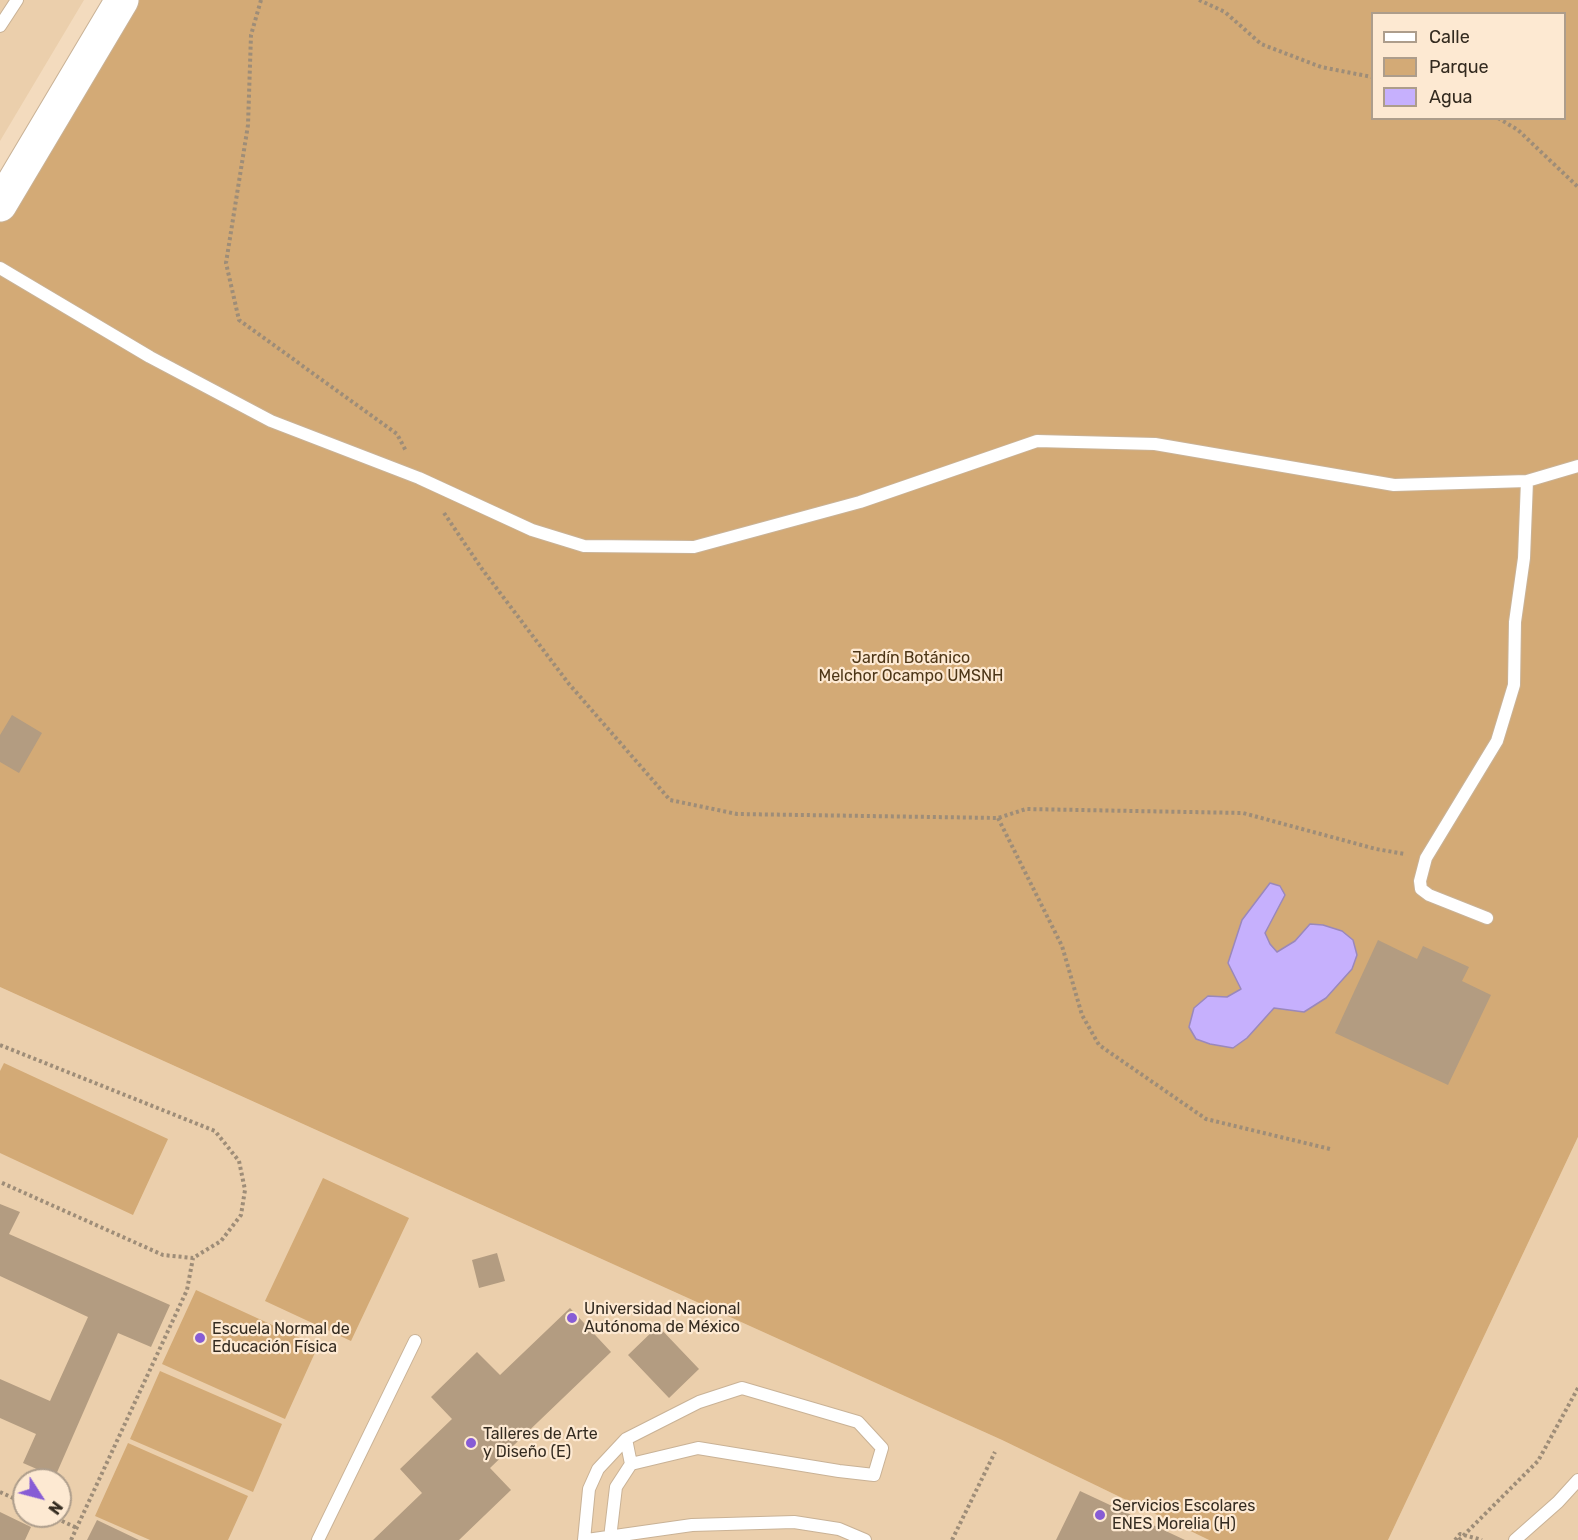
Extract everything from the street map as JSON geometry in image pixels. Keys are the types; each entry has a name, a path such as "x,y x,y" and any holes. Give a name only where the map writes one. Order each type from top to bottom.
{"main road":[{"path":"0,181 107,0"},
{"path":"0,205 123,0"}],"lane":[{"path":"0,26 16,0"},
{"path":"0,268 150,357 271,421 419,478 532,530 584,546 694,548 860,502 1037,441 1155,444 1394,484 1527,481 1578,466"},
{"path":"1487,918 1429,895 1421,890 1420,880 1426,858 1497,741 1514,686 1515,622 1524,558 1527,481"},
{"path":"318,1540 415,1341"},
{"path":"610,1538 616,1487 631,1464 698,1448 874,1475 882,1448 858,1422 742,1388 699,1402 626,1439 598,1469 589,1489 586,1540 610,1538 692,1525 794,1522 839,1529 865,1540"},
{"path":"626,1439 631,1464"},
{"path":"1515,1540 1558,1502 1578,1480"}],"path":[{"path":"261,0 251,35 248,125 226,263 239,320 397,434 419,478 482,568 569,684 670,800 737,814 998,818 1026,809 1243,813 1377,849 1426,858"},
{"path":"1199,0 1225,12 1261,44 1321,67 1371,77"},
{"path":"1501,120 1518,130 1578,187"},
{"path":"998,818 1062,946 1082,1015 1099,1045 1206,1119 1330,1149"},
{"path":"0,1045 215,1131 239,1161 245,1190 241,1215 221,1241 193,1258 163,1255 0,1182"},
{"path":"71,1540 187,1290 193,1258"},
{"path":"1457,1540 1465,1536 1538,1461 1578,1388"},
{"path":"952,1540 995,1452"},
{"path":"72,1526 77,1528"},
{"path":"1465,1536 1482,1540"}],"shaded area":[{"path":"0,0 84,0 0,141"},
{"path":"0,987 1002,1440 1209,1540 0,1540"},
{"path":"1578,1137 1578,1540 1388,1540"}],"green space":[{"name":"Jardín Botánico Melchor Ocampo UMSNH","path":"127,0 1578,0 1578,1137 1388,1540 1209,1540 1002,1440 0,987 0,212"},
{"path":"4,1063 168,1139 133,1215 0,1153 0,1071"},
{"path":"323,1178 409,1218 351,1341 265,1301"},
{"path":"196,1290 318,1346 285,1419 162,1364"},
{"path":"160,1371 282,1424 253,1492 130,1439"},
{"path":"128,1443 248,1496 228,1540 150,1540 95,1516"}],"water":[{"path":"1270,883 1280,886 1285,895 1265,933 1277,952 1295,941 1310,924 1323,925 1342,931 1353,940 1357,955 1352,969 1326,998 1304,1012 1274,1008 1247,1038 1233,1048 1196,1039 1189,1027 1194,1008 1208,996 1227,997 1241,989 1228,963 1242,920"}],"building":[{"path":"12,715 42,733 19,773 0,762 0,735"},
{"path":"1378,940 1417,959 1423,946 1469,967 1462,981 1491,995 1448,1085 1335,1033"},
{"path":"0,1204 20,1212 9,1234 170,1305 151,1347 118,1333 59,1468 34,1468 23,1463 36,1434 0,1418 0,1379 50,1401 88,1317 0,1276"},
{"path":"497,1253 505,1281 479,1288 472,1260"},
{"name":"Talleres de Arte y Diseño (E)","path":"570,1308 611,1352 490,1468 511,1490 459,1540 373,1540 422,1493 400,1469 452,1419 431,1397 477,1352 500,1375"},
{"path":"658,1326 699,1369 669,1398 628,1355"},
{"name":"Servicios Escolares ENES Morelia (H)","path":"1080,1491 1185,1540 1056,1540"},
{"path":"0,1512 12,1518 12,1528 31,1528 25,1540 0,1540"},
{"path":"97,1520 139,1540 87,1540"}],"place":[{"name":"Universidad Nacional Autónoma de México","path":"572,1318"},
{"name":"Escuela Normal de Educación Física","path":"200,1338"},
{"name":"Talleres de Arte y Diseño (E)","path":"471,1443"},
{"name":"Servicios Escolares ENES Morelia (H)","path":"1100,1515"}]}
